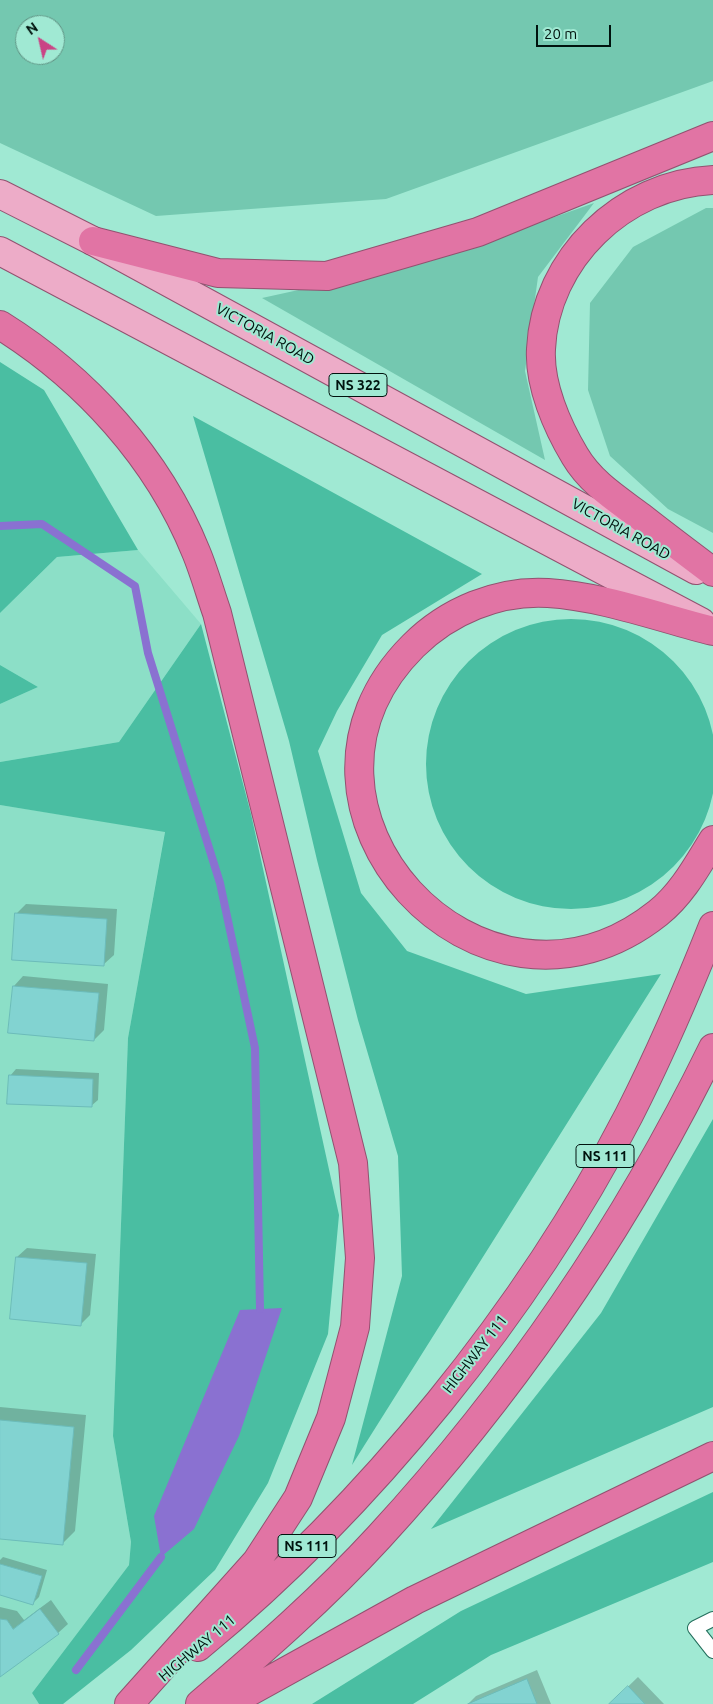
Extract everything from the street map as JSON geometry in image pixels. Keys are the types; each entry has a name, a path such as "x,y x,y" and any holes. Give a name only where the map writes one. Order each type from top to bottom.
{"highway":[{"path":"94,240 218,273 327,276 478,232 713,136"},
{"path":"713,180 698,181 664,190 636,202 610,218 586,240 568,264 553,292 545,321 541,351 546,386 556,420 575,457 595,483 713,572"},
{"path":"0,325 28,343 89,394 128,439 171,500 196,552 217,613 353,1163 360,1258 355,1327 331,1418 298,1498 257,1561 129,1704"},
{"path":"713,630 582,597 547,593 516,594 476,604 445,620 419,640 396,663 378,693 368,717 358,758 360,795 368,825 379,850 397,878 437,917 460,933 490,947 518,953 553,956 584,951 624,935 660,912 686,884 713,840"},
{"name":"HIGHWAY 111","path":"129,1704 245,1608 374,1478 514,1304 576,1207 629,1115 691,981 713,926"},
{"name":"NS 111","path":"200,1704 265,1649 378,1538 439,1469 518,1371 607,1239 691,1093 713,1048"},
{"path":"227,1704 415,1600 713,1456"}],"main road":[{"name":"VICTORIA ROAD","path":"0,194 94,240 713,579"},
{"path":"0,250 713,630"}],"lane":[{"path":"713,1619 695,1628 713,1651"}],"shaded area":[{"path":"0,0 713,0 713,81 386,199 156,216 0,143"},
{"path":"594,203 538,277 525,371 545,460 262,298 431,261"},
{"path":"706,208 713,208 713,533 668,509 610,456 588,390 590,303 633,247"},
{"path":"0,362 44,390 138,550 57,557 0,613"},
{"path":"193,416 482,574 382,635 337,711 318,751 361,893 407,951 526,994 661,974 352,1465 402,1276 398,1156 358,1020 289,741"},
{"path":"138,550 201,624 119,742 0,762 0,704 38,687 0,665 0,613 57,557"},
{"path":"571,619 599,622 627,630 652,643 674,661 692,683 705,708 713,736 716,764 713,792 705,820 692,845 674,867 652,885 627,898 599,906 571,909 543,906 515,898 490,885 468,867 450,845 437,820 429,792 426,764 429,736 437,708 450,683 468,661 490,643 515,630 543,622"},
{"path":"201,624 251,814 339,1215 328,1334 268,1483 215,1570 131,1650 63,1704 39,1704 32,1693 129,1565 131,1542 113,1436 128,1038 165,832 0,805 0,762 119,742"},
{"path":"0,665 38,687 0,704"},
{"path":"0,805 165,831 128,1038 113,1436 131,1542 129,1565 32,1693 39,1704 0,1704"},
{"path":"713,1119 713,1407 431,1529 601,1313"},
{"path":"282,1308 239,1436 194,1529 161,1557 154,1516 240,1310"},
{"path":"713,1492 713,1562 491,1655 413,1704 312,1704 461,1611"}],"building":[{"path":"15,913 107,919 104,966 12,960"},
{"path":"13,986 99,993 94,1041 8,1033"},
{"path":"9,1075 93,1079 92,1107 7,1104"},
{"path":"16,1257 87,1263 81,1326 10,1319"},
{"path":"0,1420 74,1427 63,1545 0,1539"},
{"path":"0,1564 42,1576 33,1605 0,1595"},
{"path":"40,1609 59,1634 0,1677 0,1619 7,1620 13,1629"},
{"path":"527,1679 537,1704 468,1704"},
{"path":"628,1686 645,1704 609,1704"}],"waterway":[{"path":"0,526 42,524 135,586 148,653 220,883 255,1048 260,1309"},
{"path":"76,1670 161,1557"}]}
